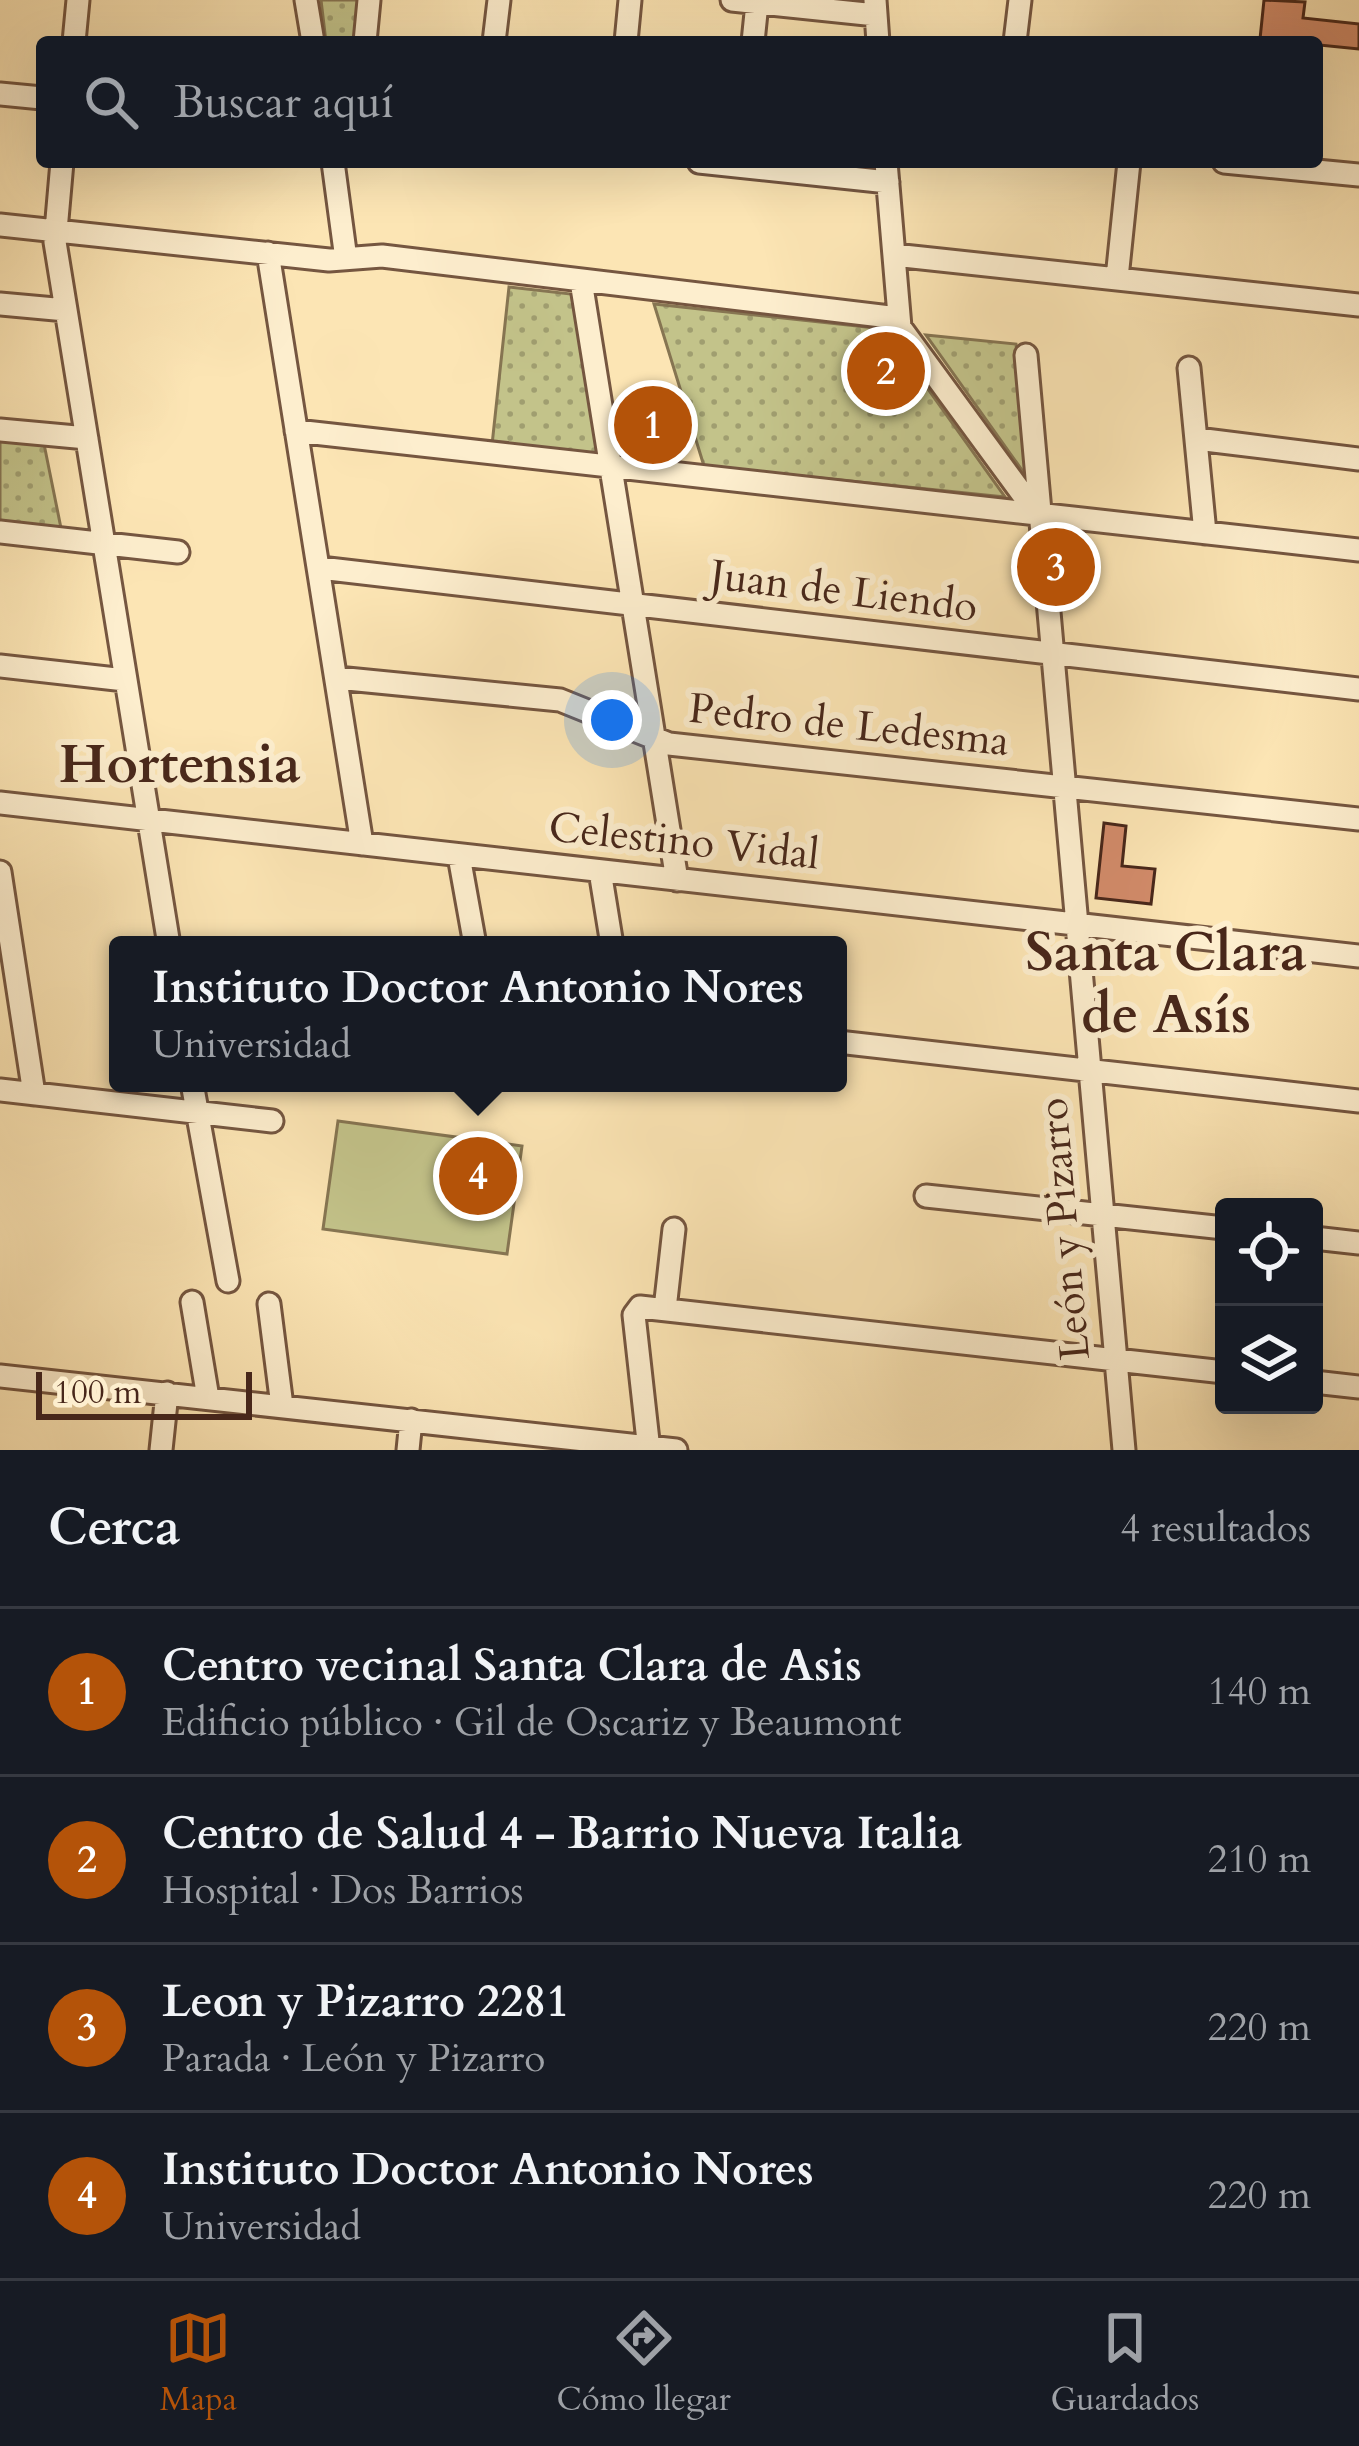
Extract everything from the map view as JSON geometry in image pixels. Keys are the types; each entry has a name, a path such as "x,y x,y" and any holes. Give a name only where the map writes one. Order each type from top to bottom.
{"street":[{"path":"75,36 78,0"},
{"path":"306,0 313,36"},
{"path":"366,36 369,0"},
{"path":"495,36 499,0"},
{"path":"627,36 630,0"},
{"path":"731,0 876,8"},
{"path":"1016,36 1020,0"},
{"path":"754,36 757,3"},
{"path":"0,94 36,97"},
{"path":"61,168 56,231 66,310 168,936"},
{"path":"333,168 346,259"},
{"path":"814,168 887,172 903,333 1038,514"},
{"path":"1117,278 1129,168"},
{"path":"1286,168 1359,175"},
{"path":"0,225 268,253 346,259 382,256 898,318"},
{"path":"268,253 362,844"},
{"path":"894,255 1359,305"},
{"path":"581,281 677,880"},
{"path":"0,304 66,310"},
{"name":"León y Pizarro","path":"1026,355 1124,1450"},
{"path":"1189,368 1205,532"},
{"path":"0,430 87,439"},
{"path":"296,431 1359,550"},
{"path":"1197,439 1359,459"},
{"path":"0,532 178,552"},
{"name":"Juan de Liendo","path":"320,568 1359,689"},
{"path":"0,666 125,680"},
{"name":"Pedro de Ledesma","path":"337,678 560,700 654,741 1359,819"},
{"name":"Celestino Vidal","path":"0,803 1359,956"},
{"path":"459,856 473,936"},
{"path":"601,871 611,936"},
{"path":"0,872 34,1094"},
{"path":"847,1043 1359,1101"},
{"path":"0,1090 272,1121"},
{"path":"194,1092 228,1281"},
{"path":"926,1196 1215,1227"},
{"path":"665,1309 674,1229"},
{"path":"1323,1239 1359,1243"},
{"path":"192,1302 208,1398"},
{"path":"269,1304 282,1406"},
{"path":"649,1449 635,1310 665,1309 1215,1371"},
{"path":"0,1376 676,1450"},
{"path":"1323,1383 1359,1387"},
{"path":"161,1450 167,1394"},
{"path":"407,1450 411,1420"}],"green space":[{"path":"321,0 365,0 361,36 325,36"},
{"path":"509,287 580,295 604,457 492,445"},
{"path":"654,304 885,329 1005,497 704,466"},
{"path":"926,335 1016,344 1029,480"},
{"path":"0,434 43,439 63,538 0,532"},
{"path":"338,1121 522,1146 507,1254 323,1229"}],"building":[{"path":"1264,0 1305,2 1303,18 1359,24 1359,49 1323,45 1323,36 1260,36"},
{"path":"1104,823 1126,826 1122,866 1155,869 1151,904 1096,898"}],"place":[{"name":"Centro de Salud 4 - Barrio Nueva Italia","path":"886,371"},
{"name":"Centro vecinal Santa Clara de Asis","path":"653,425"},
{"name":"Leon y Pizarro 2281","path":"1056,567"},
{"name":"Instituto Doctor Antonio Nores","path":"478,1176"}],"district":[{"name":"Hortensia","path":"180,765"},
{"name":"Santa Clara de Asís","path":"1166,984"}]}
